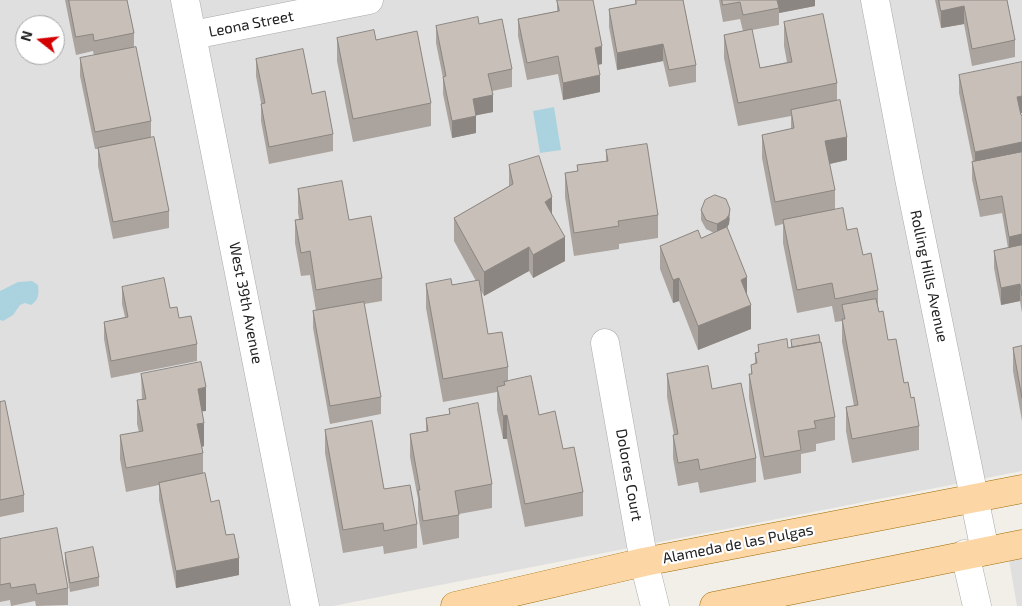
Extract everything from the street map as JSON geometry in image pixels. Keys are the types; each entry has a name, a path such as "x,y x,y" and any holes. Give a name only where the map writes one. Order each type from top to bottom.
{"main road":[{"name":"Alameda de las Pulgas","path":"455,606 644,562 1022,489"},
{"path":"714,606 1022,544"}],"street":[{"name":"West 39th Avenue","path":"185,0 305,606"},
{"name":"Leona Street","path":"193,36 369,0"},
{"name":"Rolling Hills Avenue","path":"875,0 974,498 977,606"},
{"name":"Dolores Court","path":"605,343 644,562 655,606"}],"shaded area":[{"path":"0,0 1022,0 1022,471 333,606 0,606"},
{"path":"1022,557 1022,606 1017,606 1009,560"}],"water":[{"path":"554,107 561,150 540,153 533,111"},
{"path":"32,281 38,285 36,301 31,305 25,303 20,305 13,315 3,321 0,320 0,291 18,282"}],"building":[{"path":"69,0 127,0 134,33 94,41 93,34 76,37"},
{"path":"557,0 593,0 602,46 595,48 600,75 563,83 558,56 527,63 518,19 559,11"},
{"path":"636,0 683,0 696,65 669,70 663,44 617,53 609,9 636,4"},
{"path":"722,0 777,0 779,8 743,15 740,2 723,5"},
{"path":"939,0 1007,0 1015,40 972,49 964,6 941,11"},
{"path":"823,14 837,83 738,103 724,35 752,29 760,68 792,62 784,22"},
{"path":"478,17 479,24 502,19 512,69 488,74 493,95 473,99 476,116 452,121 443,77 446,76 436,26"},
{"path":"374,30 376,40 417,31 431,103 353,119 337,38"},
{"path":"136,47 151,121 95,132 80,58"},
{"path":"303,49 312,94 325,91 333,134 269,147 261,104 265,103 256,59"},
{"path":"1022,62 1022,96 1017,97 1022,115 1022,142 975,152 959,75"},
{"path":"840,100 847,137 825,141 835,190 775,202 762,135 794,128 791,110"},
{"path":"154,137 169,211 113,222 98,148"},
{"path":"647,144 658,215 618,221 619,226 574,233 565,173 578,171 577,165 608,161 606,150"},
{"path":"1022,152 1022,234 1009,237 1002,196 980,200 972,162"},
{"path":"539,156 552,197 545,202 565,237 533,255 529,247 484,272 454,218 513,184 509,165"},
{"path":"342,181 349,220 371,216 382,278 316,290 310,251 301,253 295,220 303,219 298,189"},
{"path":"715,195 726,199 730,209 726,219 717,224 706,220 701,210 705,200"},
{"path":"843,208 847,230 857,228 863,255 871,253 878,290 835,299 832,283 797,290 783,220"},
{"path":"727,227 747,277 741,280 751,305 698,326 679,278 673,280 660,246 698,230 701,238"},
{"path":"1022,245 1022,296 1020,284 1001,288 994,251"},
{"path":"164,278 170,308 177,307 179,318 191,316 197,344 111,361 104,322 128,317 122,287"},
{"path":"451,279 452,285 479,280 488,334 502,332 508,367 443,379 426,284"},
{"path":"876,299 879,312 883,311 888,340 896,339 904,383 908,382 911,398 914,397 919,426 852,439 846,407 858,405 842,319 845,319 842,305"},
{"path":"364,302 381,397 330,406 313,311"},
{"path":"819,335 820,342 792,347 791,340"},
{"path":"787,339 788,348 821,342 835,417 814,421 816,428 798,431 801,450 764,457 749,374 752,374 751,365 757,363 755,353 759,352 758,345"},
{"path":"1022,346 1022,398 1013,348"},
{"path":"201,362 206,387 198,389 204,423 197,424 203,453 126,468 120,435 143,431 137,400 146,399 141,374"},
{"path":"708,366 712,389 741,383 756,458 700,470 698,459 678,463 673,435 678,434 667,374"},
{"path":"531,376 539,415 555,411 563,449 574,447 583,492 525,504 507,415 503,416 497,387 505,385 504,382"},
{"path":"5,401 24,495 0,500 0,402"},
{"path":"478,403 492,484 455,491 459,515 423,521 418,490 420,490 410,434 428,431 426,418 450,414 449,409"},
{"path":"372,421 384,489 410,485 417,524 384,531 383,523 343,530 325,430"},
{"path":"205,473 211,502 219,500 226,535 234,534 239,558 176,571 159,483"},
{"path":"57,528 68,588 37,594 35,584 11,588 10,583 0,585 0,539"},
{"path":"93,547 99,577 70,583 65,553"}]}
